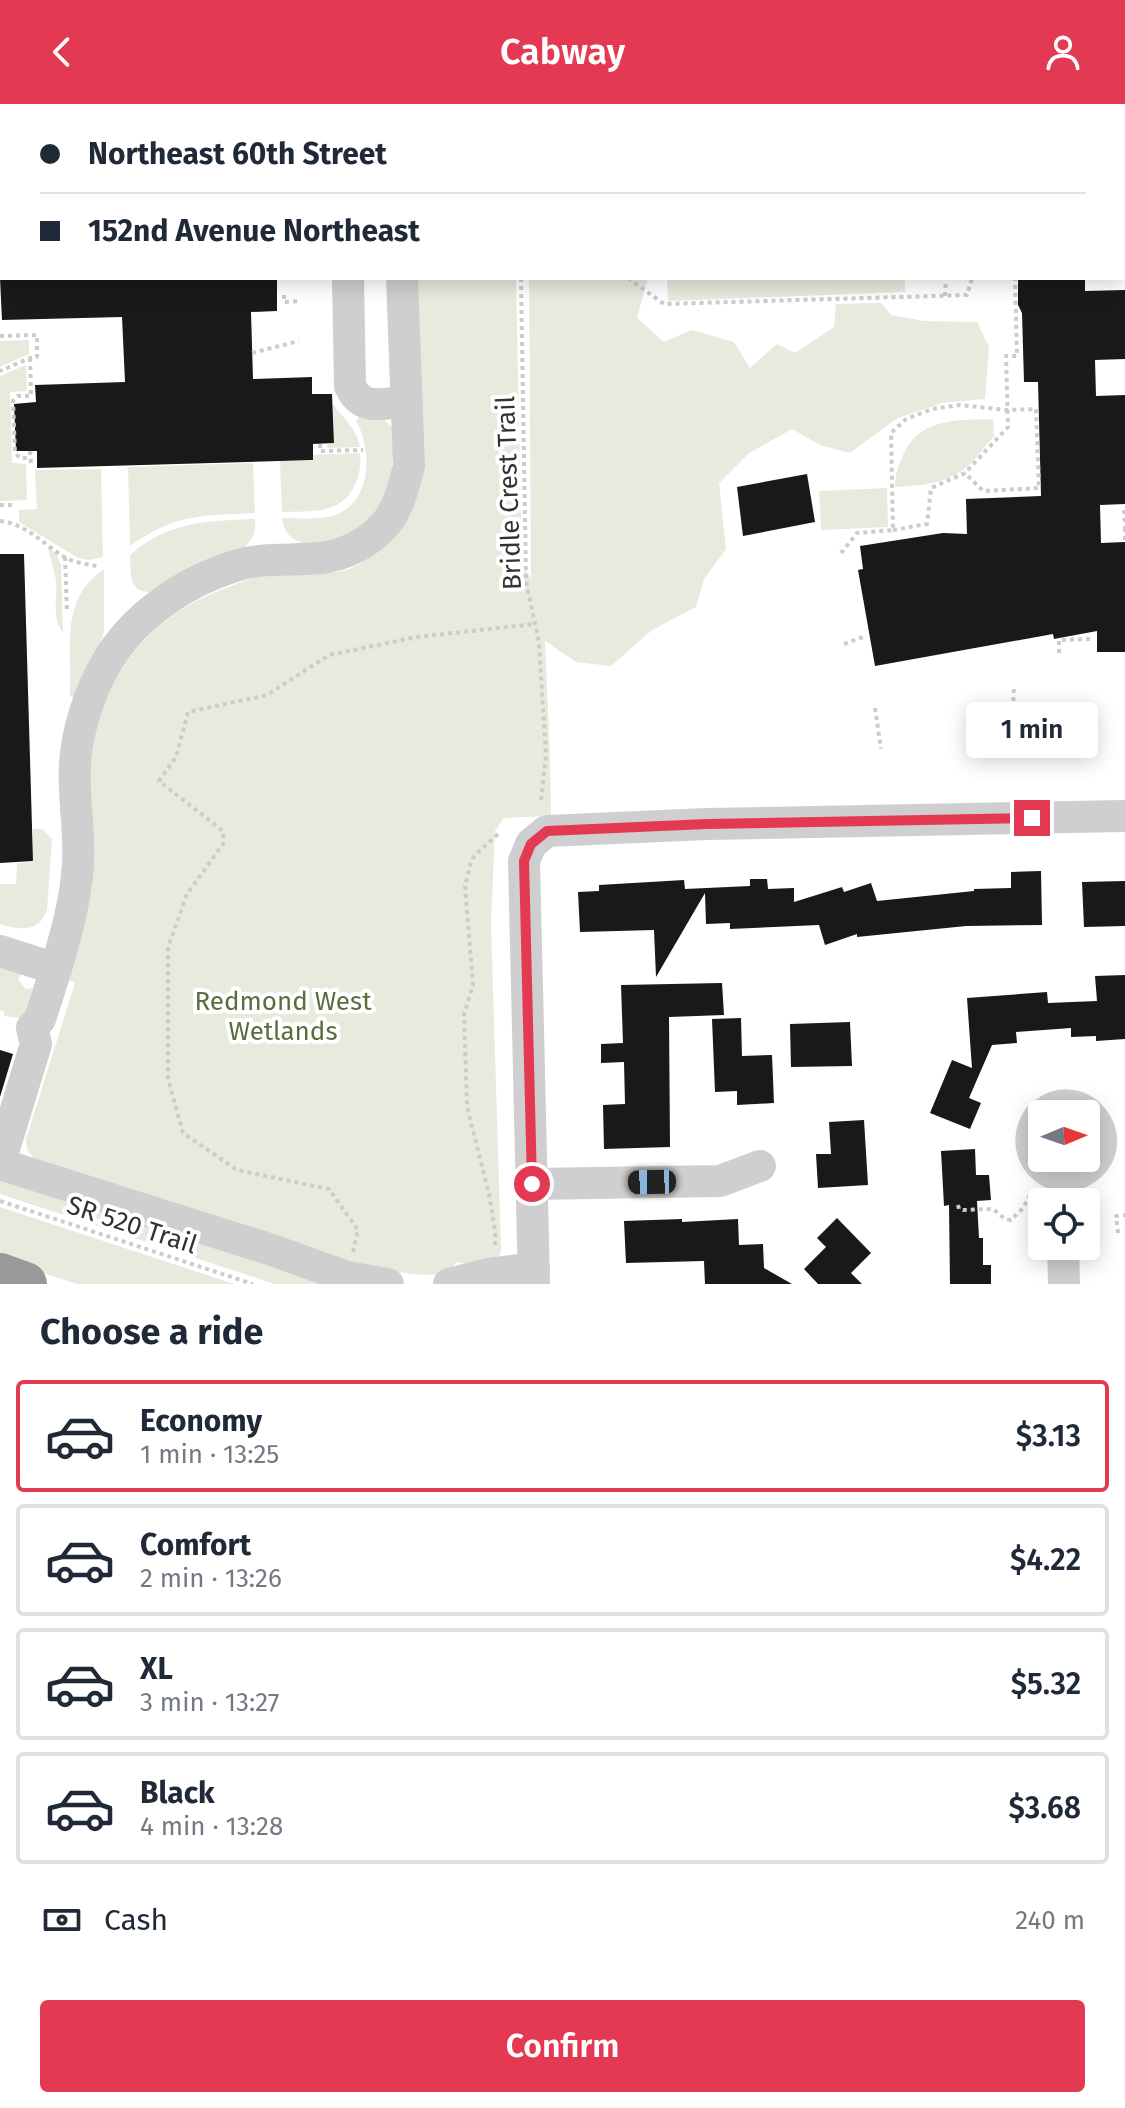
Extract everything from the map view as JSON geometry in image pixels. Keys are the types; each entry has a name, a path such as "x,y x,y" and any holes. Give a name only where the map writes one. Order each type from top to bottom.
{"highway":[{"path":"0,1275 25,1284"}],"street":[{"path":"348,280 350,386 355,398 366,404 406,402"},
{"path":"388,1284 347,1277 0,1163 36,1044 32,1028 40,1019 71,918 78,861 75,765 84,712 107,662 137,624 158,605 198,581 236,565 321,558 347,552 366,541 387,522 402,492 409,466 402,280"},
{"path":"449,1284 495,1273 534,1276 524,861 531,844 547,831 707,824 1125,816"},
{"path":"0,951 56,969"},
{"path":"532,1184 720,1181 760,1166"},
{"path":"1052,1188 1080,1172"},
{"path":"1063,1260 1064,1284"}],"path":[{"name":"Bridle Crest Trail","path":"521,280 526,581 539,643 546,755 541,801"},
{"path":"631,280 664,304 967,295 971,280"},
{"path":"945,296 946,280"},
{"path":"841,553 857,533 927,524 931,488 965,473 1008,427 1006,356 1017,356 1015,280"},
{"path":"284,295 284,302 300,301"},
{"path":"0,336 37,335 37,357 0,371"},
{"path":"252,353 299,341"},
{"path":"30,358 31,396 18,396 13,401 15,453 20,458 31,458"},
{"path":"893,530 891,433 906,419 932,409 959,405 1007,410 1036,409 1039,488 983,491 965,473"},
{"path":"320,444 320,451 363,450"},
{"path":"30,451 31,465"},
{"path":"1,505 13,505"},
{"path":"1124,510 1125,540"},
{"path":"0,521 21,528 65,557 97,566"},
{"path":"65,557 67,613"},
{"path":"347,1277 358,1230 329,1189 237,1170 183,1133 168,1079 168,947 187,894 223,844 223,831 159,781 176,757 188,712 267,695 329,655 417,637 534,624"},
{"path":"844,644 863,637"},
{"path":"1059,653 1059,640 1091,639"},
{"path":"1012,733 1014,685"},
{"path":"966,711 1042,704"},
{"path":"875,708 881,749"},
{"path":"495,1273 495,1230 489,1194 467,1107 464,1014 473,985 465,886 471,861 499,833"},
{"name":"SR 520 Trail","path":"0,1201 253,1284"},
{"path":"958,1205 963,1210 993,1209 1011,1220 1028,1205"},
{"path":"1118,1233 1116,1216 1125,1215"}],"green space":[{"name":"Redmond West Wetlands","path":"415,280 516,280 522,565 531,578 529,280 647,280 637,318 664,342 692,330 734,342 750,368 777,344 795,353 834,327 836,304 881,303 891,315 924,321 977,322 989,347 985,399 942,403 896,419 850,453 820,445 792,429 749,453 719,483 726,549 704,579 696,607 652,630 611,666 576,662 545,641 551,816 504,818 495,831 491,922 499,1260 484,1267 456,1262 449,1273 427,1275 337,1258 36,1161 27,1150 26,1139 75,983 69,980 92,752 98,723 119,673 152,632 196,601 263,575 343,571 361,563 389,541"},
{"path":"667,280 905,280 905,292 668,301"},
{"path":"29,340 29,354 0,367 0,341"},
{"path":"26,365 27,391 10,392 12,463 26,464 27,500 0,501 0,376"},
{"path":"333,404 353,429 360,447 327,448 327,444 334,443"},
{"path":"359,416 384,420 392,427 392,470 382,501 367,520 340,537 324,542 297,541 287,533 282,518 334,516 351,506 358,496 366,471 365,445 356,421"},
{"path":"993,419 994,436 965,468 937,482 895,487 905,451 922,432 943,423"},
{"path":"360,453 357,481 342,502 314,511 282,512 280,461 313,461 313,455"},
{"path":"253,463 255,513 190,518 162,527 130,546 128,467"},
{"path":"101,469 103,557 89,560 78,558 19,522 19,510 37,509 35,470"},
{"path":"887,488 888,527 821,530 819,491"},
{"path":"255,519 253,535 244,548 149,592 134,585 130,555 159,535 204,522"},
{"path":"48,548 56,553 61,565 63,632 57,620 56,580"},
{"path":"104,569 104,631 76,698 70,696 70,644 74,611 89,582"},
{"path":"33,829 42,829 52,839 47,910 34,926 14,928 0,924 0,884 16,884 17,863 33,862"},
{"path":"0,965 21,974 18,980 26,989 32,988 29,1009 20,1018 4,1016 5,1012 0,1010"},
{"path":"0,1174 345,1284 275,1284 0,1194"},
{"path":"0,1207 234,1284 77,1284 0,1259"}],"building":[{"path":"0,280 277,280 277,311 251,312 253,379 312,377 312,394 332,394 334,443 313,444 313,460 37,468 37,451 16,451 14,404 36,402 35,385 125,382 122,317 2,320"},
{"path":"1018,280 1085,280 1085,291 1125,290 1125,359 1095,360 1096,396 1125,395 1125,504 1100,505 1101,543 1125,542 1125,652 1097,652 1097,631 1054,639 1053,634 875,666 858,570 863,569 860,546 943,533 967,534 966,499 1041,496 1038,382 1024,382 1022,313 1018,305"},
{"path":"807,474 815,522 743,536 737,487"},
{"path":"0,554 24,554 33,861 0,863"},
{"path":"1041,871 1042,925 966,926 857,937 857,934 825,945 819,925 730,929 730,923 706,924 705,893 656,977 654,930 580,932 578,892 599,891 599,885 684,880 685,889 750,886 750,879 767,879 768,889 794,888 794,902 842,887 844,892 871,883 877,901 974,889 1011,888 1011,872"},
{"path":"1125,881 1125,926 1084,927 1082,882"},
{"path":"1125,975 1125,1039 1096,1041 1096,1036 1071,1037 1071,1028 1016,1032 1017,1043 992,1045 969,1098 981,1103 970,1129 930,1113 952,1060 972,1068 967,998 1047,992 1048,1003 1097,1001 1095,976"},
{"path":"722,983 724,1015 669,1017 670,1147 604,1149 603,1105 625,1104 624,1062 601,1063 601,1044 623,1043 621,985"},
{"path":"741,1018 742,1056 772,1055 774,1103 737,1105 737,1091 715,1092 712,1019"},
{"path":"850,1022 852,1066 791,1067 790,1024"},
{"path":"0,1050 13,1054 0,1097"},
{"path":"864,1120 868,1185 818,1188 816,1154 831,1154 829,1122"},
{"path":"975,1149 976,1175 989,1175 991,1200 977,1201 979,1238 983,1238 983,1265 991,1265 991,1284 950,1284 949,1205 944,1206 941,1151"},
{"path":"837,1218 871,1253 851,1273 862,1284 818,1284 804,1269 826,1247 817,1238"},
{"path":"682,1219 682,1222 738,1219 739,1245 763,1244 764,1268 792,1284 705,1284 704,1261 626,1263 624,1221"}],"route":[{"path":"532,1184 524,861 531,844 547,831 707,824 1032,818"}]}
